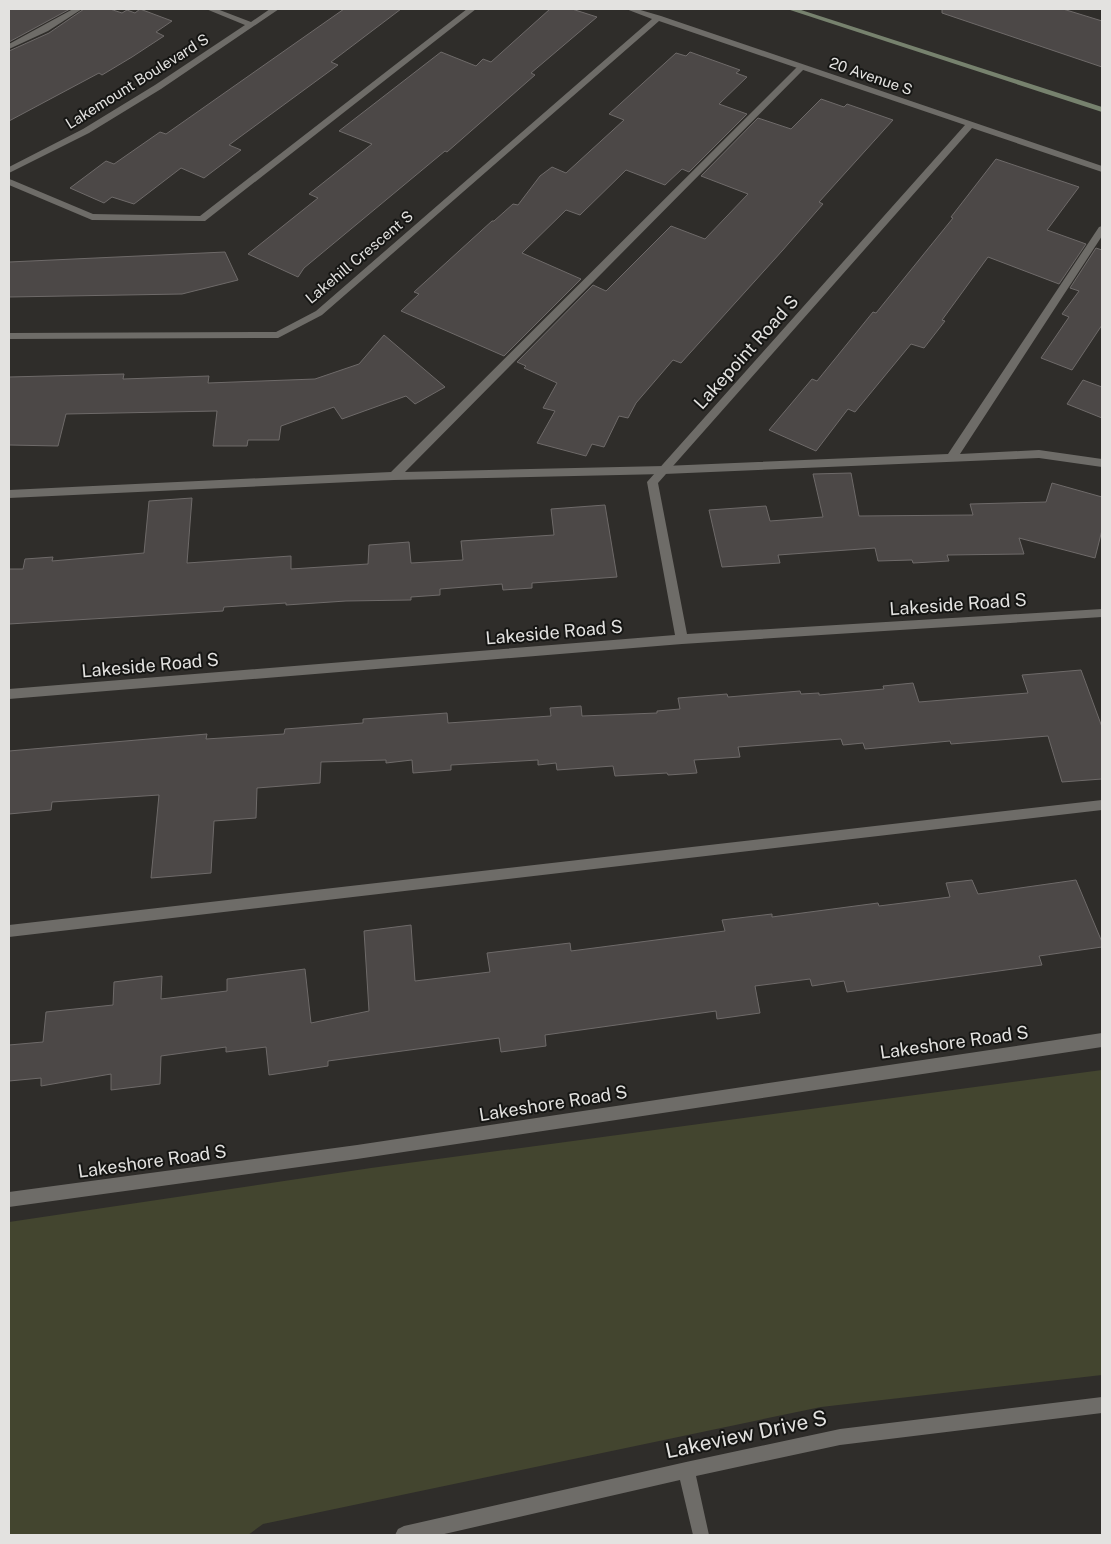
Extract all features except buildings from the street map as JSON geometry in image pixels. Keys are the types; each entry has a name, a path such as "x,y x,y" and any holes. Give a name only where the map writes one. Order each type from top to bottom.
{"street":[{"path":"9,47 45,29 78,9"},
{"path":"210,9 252,25"},
{"name":"Lakemount Boulevard S","path":"9,170 86,131 158,87 275,9"},
{"path":"9,182 92,217 202,219 472,9"},
{"name":"20 Avenue S","path":"630,9 1102,169"},
{"path":"791,9 1102,110"},
{"name":"Lakehill Crescent S","path":"9,336 278,335 319,313 658,18"},
{"path":"394,476 802,67"},
{"name":"Lakepoint Road S","path":"682,639 652,482 970,125"},
{"path":"952,457 1102,229"},
{"path":"9,494 394,476 664,470 1039,454 1102,462"},
{"name":"Lakeside Road S","path":"9,694 682,639 1102,613"},
{"path":"9,931 1102,806"},
{"name":"Lakeshore Road S","path":"9,1200 357,1152 1102,1040"},
{"name":"Lakeview Drive S","path":"404,1535 686,1470 840,1437 1102,1405"},
{"path":"686,1470 701,1535"}],"green space":[{"path":"1102,1070 1102,1375 821,1407 263,1524 248,1535 9,1535 9,1222 371,1168"}]}
